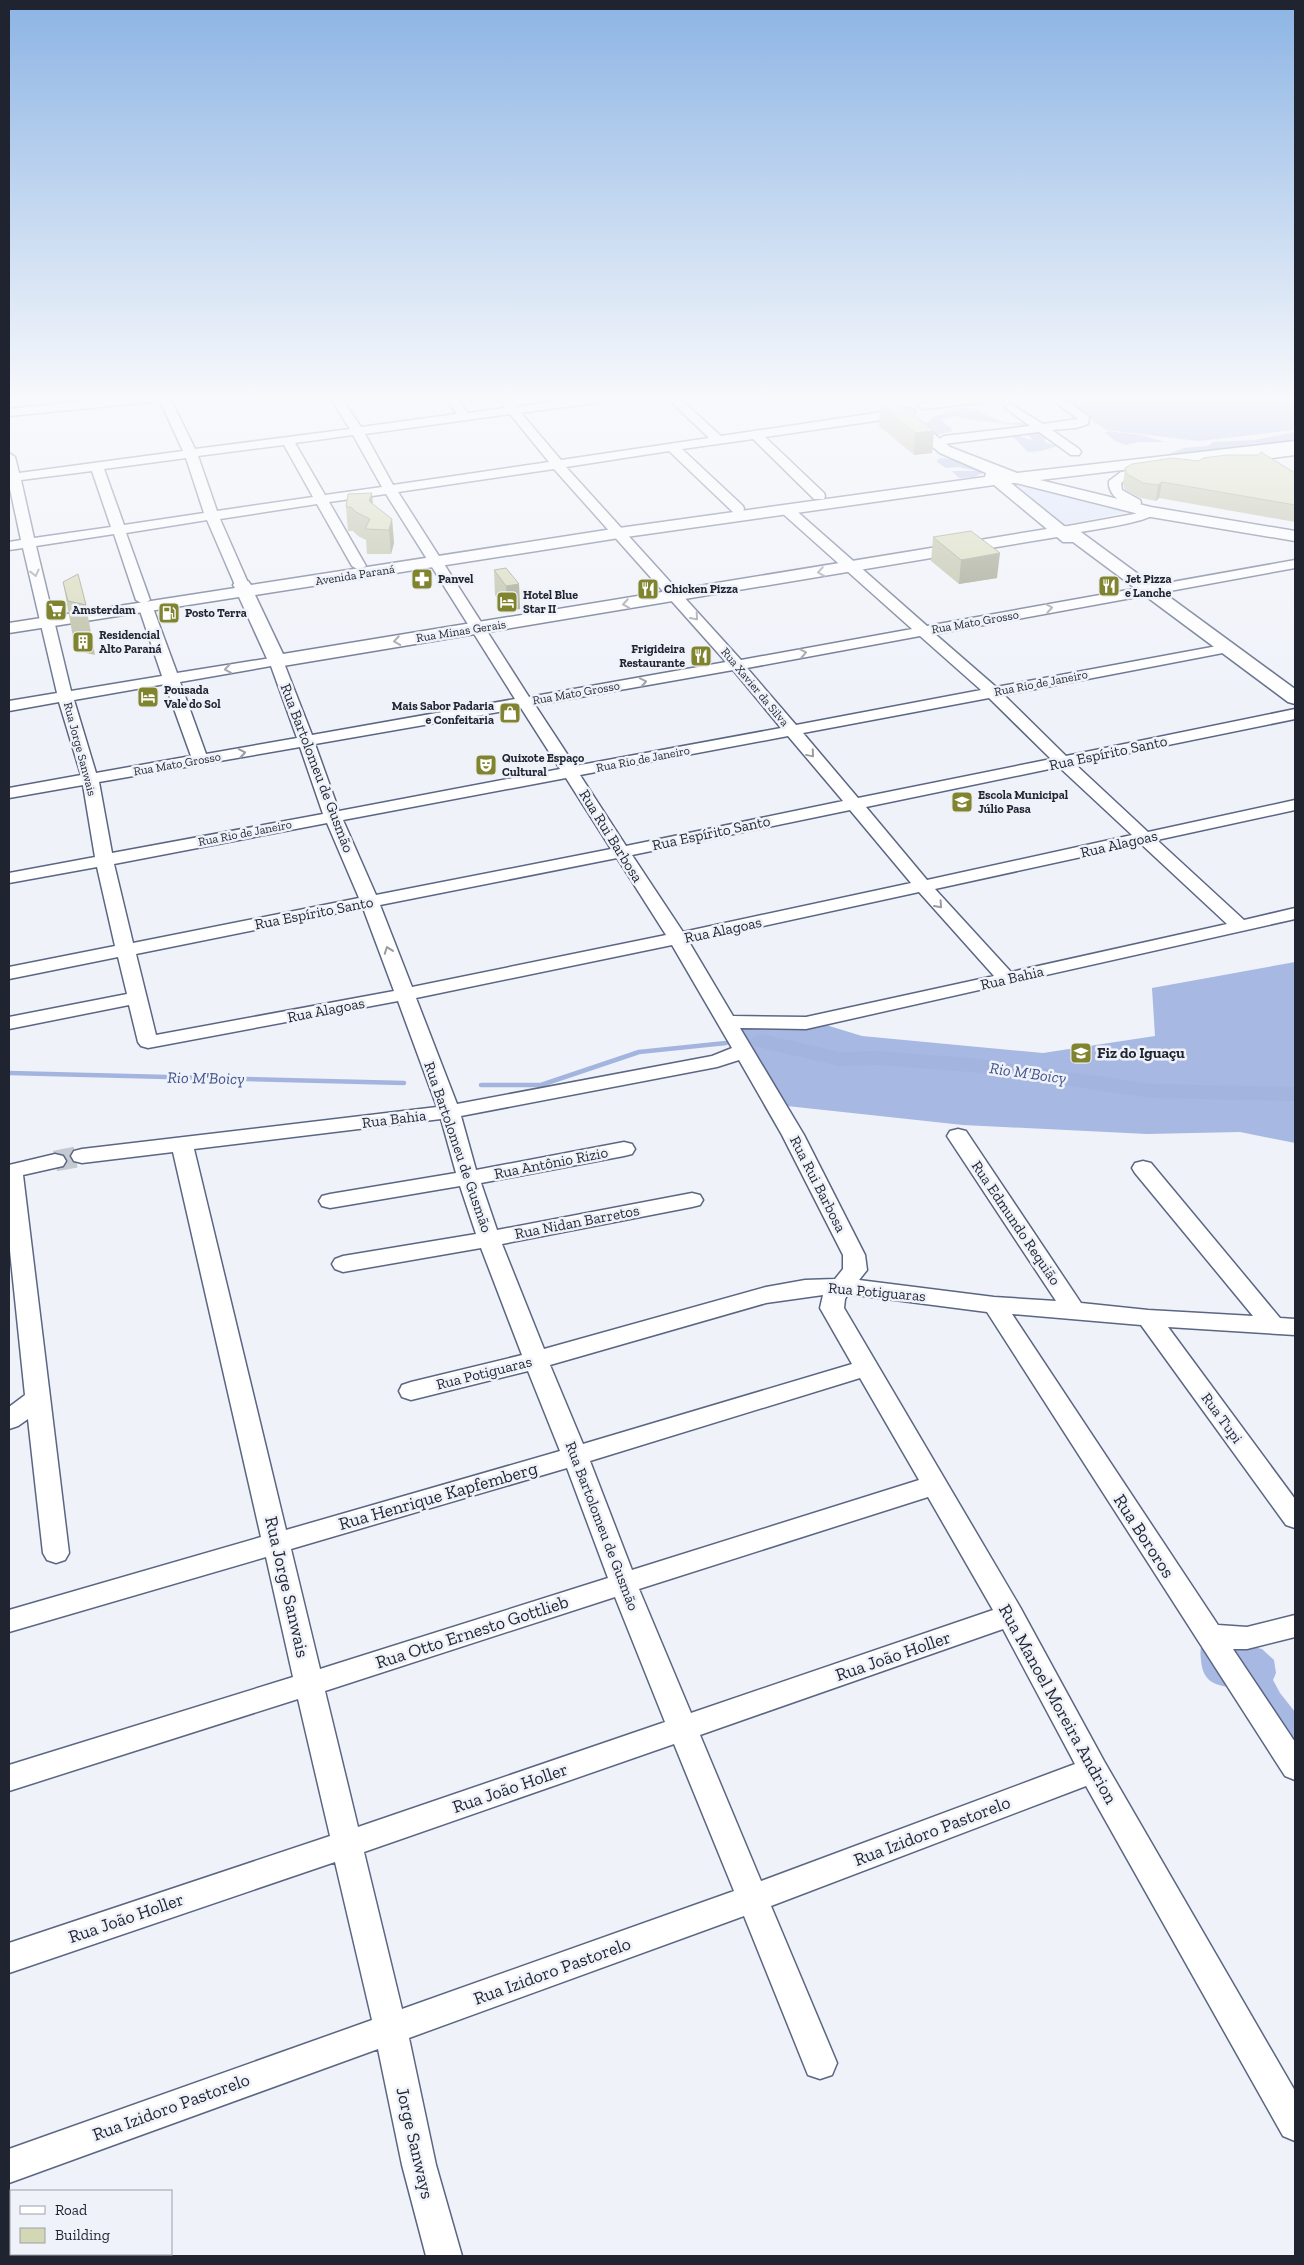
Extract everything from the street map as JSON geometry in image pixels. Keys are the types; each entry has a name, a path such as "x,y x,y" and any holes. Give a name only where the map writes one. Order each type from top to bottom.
{"main road":[{"path":"793,505 803,502"},
{"name":"Avenida Paraná","path":"616,530 817,502"},
{"name":"Avenida Paraná","path":"9,628 46,619 616,530 738,509 821,502"},
{"path":"1034,502 1064,531 1223,648 1295,698"},
{"path":"1109,502 1151,512 1295,536"},
{"path":"1129,502 1295,531"},
{"name":"Rua Minas Gerais","path":"276,661 1064,531"},
{"name":"Avenida Paraná","path":"243,588 359,566 432,559"},
{"name":"Rua Bartolomeu de Gusmão","path":"243,588 276,661"},
{"name":"Avenida Paraná","path":"9,620 46,619"},
{"path":"1223,648 1295,708"}],"street":[{"name":"Rua Jorge Sanwais","path":"17,502 65,696 90,779 104,860 148,1042"},
{"path":"109,502 200,760"},
{"name":"Rua Bartolomeu de Gusmão","path":"207,502 243,588"},
{"path":"9,546 310,502"},
{"path":"323,502 359,566"},
{"name":"Rua Rui Barbosa","path":"397,502 432,559 479,628 678,939 793,1135 854,1255 855,1270 843,1286"},
{"name":"Rua Xavier da Silva","path":"591,502 737,665 924,888 1007,980"},
{"path":"730,502 738,509"},
{"path":"793,505 851,567 993,693 1063,762 1240,926"},
{"name":"Rua Minas Gerais","path":"1064,531 1137,517 1151,512"},
{"name":"Rua Mato Grosso","path":"9,793 737,665 1295,564"},
{"name":"Rua Rio de Janeiro","path":"9,878 572,773 1223,648"},
{"name":"Rua Bartolomeu de Gusmão","path":"276,661 304,742 333,817 370,902 449,1112 468,1178 489,1239 623,1583 820,2062"},
{"name":"Rua Minas Gerais","path":"9,706 276,661"},
{"name":"Rua Espírito Santo","path":"9,973 621,852 1295,714"},
{"name":"Rua Alagoas","path":"148,1042 405,995 678,939 924,888 1295,805"},
{"name":"Rua Bahia","path":"727,1022 806,1023 1007,980 1295,914"},
{"path":"9,1023 137,998"},
{"name":"Rua Bahia","path":"91,1155 182,1146 449,1112 717,1062 743,1051"},
{"name":"Rua Edmundo Requião","path":"958,1136 1074,1310"},
{"name":"Rua Jorge Sanwais","path":"182,1146 277,1542 345,1845 390,2028"},
{"name":"Rua Antônio Rizio","path":"330,1201 624,1149"},
{"path":"55,1161 10,1171 16,1278 37,1400 56,1554"},
{"path":"1143,1168 1284,1326"},
{"name":"Rua Nidan Barretos","path":"343,1264 489,1239 692,1200"},
{"name":"Rua Potiguaras","path":"412,1391 536,1360 766,1294 805,1288 843,1286 994,1305 1074,1310 1148,1318 1284,1326"},
{"name":"Rua Manoel Moreira Andrion","path":"843,1286 833,1297 832,1308 1010,1615 1093,1770 1295,2124"},
{"name":"Rua Bororos","path":"994,1305 1295,1767"},
{"name":"Rua Tupi","path":"1148,1318 1295,1518"},
{"name":"Rua Henrique Kapfemberg","path":"9,1620 575,1456 866,1368"},
{"path":"9,1420 37,1400"},
{"name":"Rua Otto Ernesto Gottlieb","path":"9,1778 310,1685 623,1583 935,1485"},
{"name":"Rua João Holler","path":"9,1958 345,1845 1010,1615"},
{"path":"1209,1636 1247,1638 1295,1626"},
{"name":"Rua Izidoro Pastorelo","path":"9,2166 752,1899 1093,1770"},
{"name":"Jorge Sanways","path":"390,2028 419,2165 444,2256"}],"shaded area":[{"path":"1028,502 1098,502 1133,511 1058,526"},
{"path":"1295,962 1295,1143 1240,1132 1147,1134 963,1125 787,1106 739,1027 826,1025 862,1036 1043,1053 1155,1036 1152,988"},
{"path":"1219,1639 1262,1649 1274,1660 1276,1673 1273,1680 1280,1693 1295,1712 1295,1740 1284,1744 1248,1689 1217,1684 1206,1676 1201,1660 1200,1652 1202,1645 1204,1641"}],"building":[{"path":"347,502 370,502 392,519 389,530 365,529 370,519 356,512 351,507 346,507"},
{"path":"1276,502 1295,502 1295,505"},
{"path":"971,531 1000,553 961,560 933,537"},
{"path":"506,568 519,584 506,586 494,570"},
{"path":"78,574 86,605 68,601 63,582"}],"waterway":[{"name":"Rio M'Boicy","path":"762,1041 839,1059 878,1058 971,1065 1152,1091 1295,1094"},
{"name":"Rio M'Boicy","path":"481,1085 541,1085 639,1052 726,1043"},
{"name":"Rio M'Boicy","path":"9,1073 404,1083"}],"tunnel":[{"path":"55,1161 82,1156"}],"place":[{"name":"Panvel","path":"422,579"},
{"name":"Jet Pizza e Lanche","path":"1109,586"},
{"name":"Chicken Pizza","path":"648,589"},
{"name":"Hotel Blue Star II","path":"507,602"},
{"name":"Amsterdam","path":"56,610"},
{"name":"Posto Terra","path":"169,613"},
{"name":"Residencial Alto Paraná","path":"83,642"},
{"name":"Frigideira Restaurante","path":"701,656"},
{"name":"Pousada Vale do Sol","path":"148,697"},
{"name":"Mais Sabor Padaria e Confeitaria","path":"510,713"},
{"name":"Quixote Espaço Cultural","path":"486,765"},
{"name":"Escola Municipal Júlio Pasa","path":"962,802"},
{"name":"Fiz do Iguaçu","path":"1081,1053"}]}
